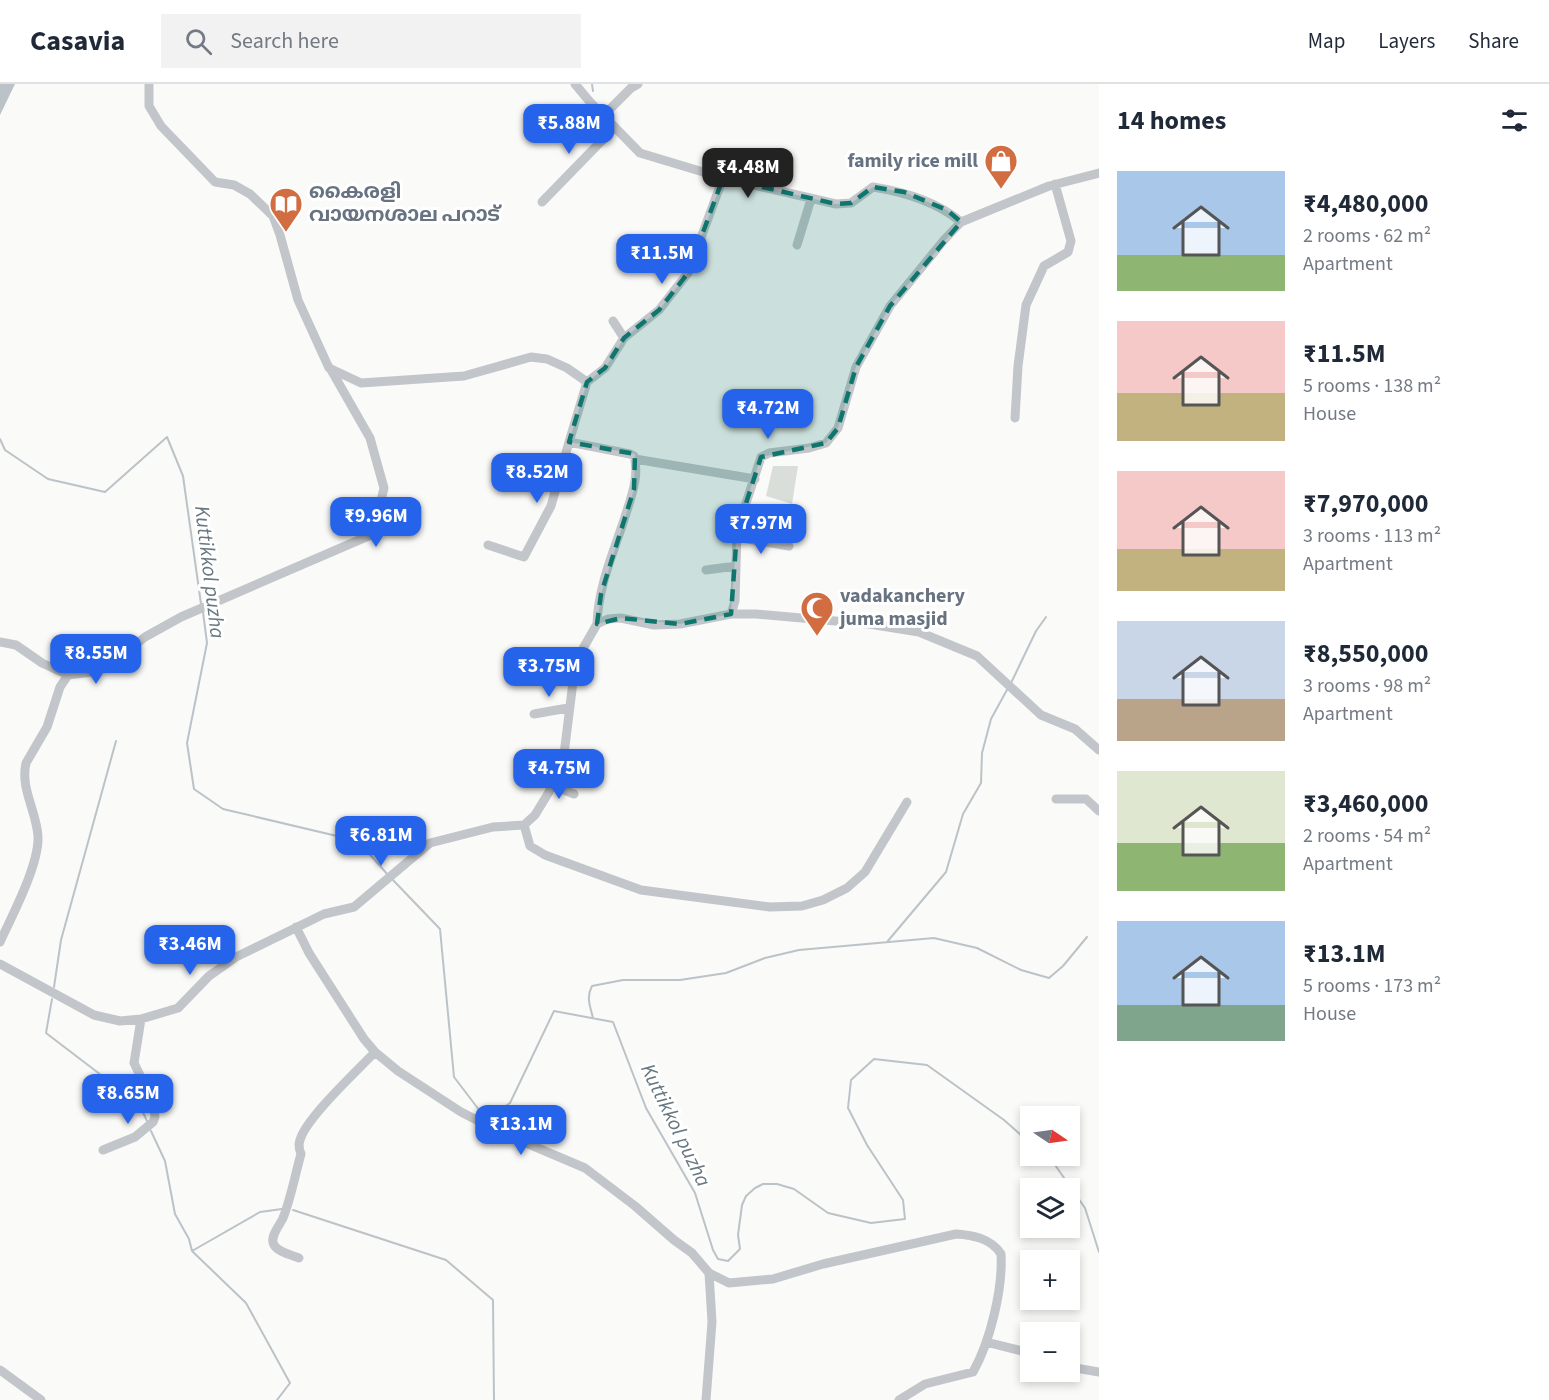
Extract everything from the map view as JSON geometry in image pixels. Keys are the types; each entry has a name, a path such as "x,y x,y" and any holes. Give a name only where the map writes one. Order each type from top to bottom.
{"street":[{"path":"0,642 16,645 42,663 68,675 93,672 181,617 373,534 384,488 370,438 329,368 298,300 273,216 250,194 234,185 215,182 161,126 149,106 149,84"},
{"path":"576,84 603,116 640,153 723,178 836,204 851,203 873,187 904,192 947,210 962,222"},
{"path":"603,116 638,84"},
{"path":"542,202 615,127"},
{"path":"731,614 735,601 736,537 761,457 769,453 808,448 826,443 838,428 856,367 890,306 944,240 962,222 1055,184 1099,173"},
{"path":"488,545 524,557 551,506 587,382 605,368 624,338 659,310 688,273 723,178"},
{"path":"1015,418 1018,366 1026,305 1044,266 1068,252 1071,241 1055,184"},
{"path":"797,245 811,199"},
{"path":"613,321 624,338"},
{"path":"329,368 361,383 464,376 531,357 547,359 567,368 587,382"},
{"path":"343,392 345,376"},
{"path":"0,964 94,1015 120,1021 141,1019 178,1008 209,976 236,957 324,914 354,907 430,843 493,827 524,825 535,815 552,785 564,754 574,674 581,652 597,624 601,594 634,489 637,468 635,459 630,454 569,442"},
{"path":"635,459 755,478"},
{"path":"736,537 789,546"},
{"path":"706,570 736,566"},
{"path":"597,624 608,619 621,618 654,625 680,624 731,614 756,614 869,624 919,632 977,656 1041,715 1075,729 1099,750"},
{"path":"0,942 33,864 38,839 37,822 31,807 24,770 47,727 60,687 68,675"},
{"path":"534,714 568,708"},
{"path":"552,785 573,794"},
{"path":"1056,800 1086,799 1099,811"},
{"path":"524,825 530,846 545,855 641,890 770,907 802,906 823,900 847,888 865,872 907,802"},
{"path":"296,927 309,953 364,1039 375,1052 398,1071 461,1112 500,1132 585,1168 692,1253 709,1273 729,1283 773,1279 921,1240 956,1234 973,1235 987,1241 1001,1254 1000,1287 986,1342 973,1372 925,1384 899,1400"},
{"path":"103,1150 135,1137 153,1122 155,1116 153,1102 134,1063 141,1019"},
{"path":"299,1258 279,1249 274,1245 273,1240 289,1197 301,1154 300,1137 318,1111 375,1052"},
{"path":"706,1400 712,1322 709,1273"},
{"path":"986,1342 1020,1350"},
{"path":"1080,1369 1099,1372"},
{"path":"0,1370 41,1400"}],"highlighted area":[{"path":"723,178 836,204 851,203 873,187 904,192 947,210 961,222 890,306 856,367 838,428 826,443 761,457 737,531 731,614 680,624 621,618 597,624 601,594 634,489 635,454 569,442 587,382 605,368 624,338 659,310 688,273"}],"shaded area":[{"path":"0,84 15,84 0,115"},
{"path":"773,466 798,466 792,504 766,496"}],"waterway":[{"path":"592,84 593,91"},
{"name":"Kuttikkol puzha","path":"0,439 5,450 48,479 105,492 167,437 183,476 201,604"},
{"name":"Kuttikkol puzha","path":"203,612 207,643 187,743 194,789 223,809 358,841 388,875"},
{"path":"1011,683 1036,631 1046,617"},
{"path":"887,942 946,872 963,814 981,783 982,753 991,719 1008,688"},
{"path":"54,987 61,940 116,741"},
{"name":"Kuttikkol puzha","path":"392,879 440,929 454,1077 486,1119 510,1103 554,1011 613,1022 646,1108 695,1193 718,1259 728,1261 740,1249 738,1235 742,1205 746,1196 763,1184 777,1184 794,1189 828,1213 871,1223 905,1219 903,1200 867,1145 848,1108 851,1080 874,1059 927,1065 1004,1120 1020,1134"},
{"path":"593,1018 589,998 592,986 623,980 680,980 726,973 765,958 799,950 934,938 977,948 1021,970 1049,978 1063,966 1087,937"},
{"path":"52,999 46,1033 139,1104 147,1121"},
{"path":"151,1131 165,1161 175,1214 189,1239 192,1251 260,1212 282,1209"},
{"name":"Kuttikkol puzha","path":"1056,1166 1085,1208 1099,1252"},
{"path":"293,1210 446,1260 493,1300 494,1400"},
{"path":"192,1251 246,1303 290,1383 277,1400"}],"place":[{"name":"family rice mill","path":"1001,190"},
{"name":"കൈരളി വായനശാല പറാട്","path":"286,233"},
{"name":"vadakanchery juma masjid","path":"817,637"}]}
